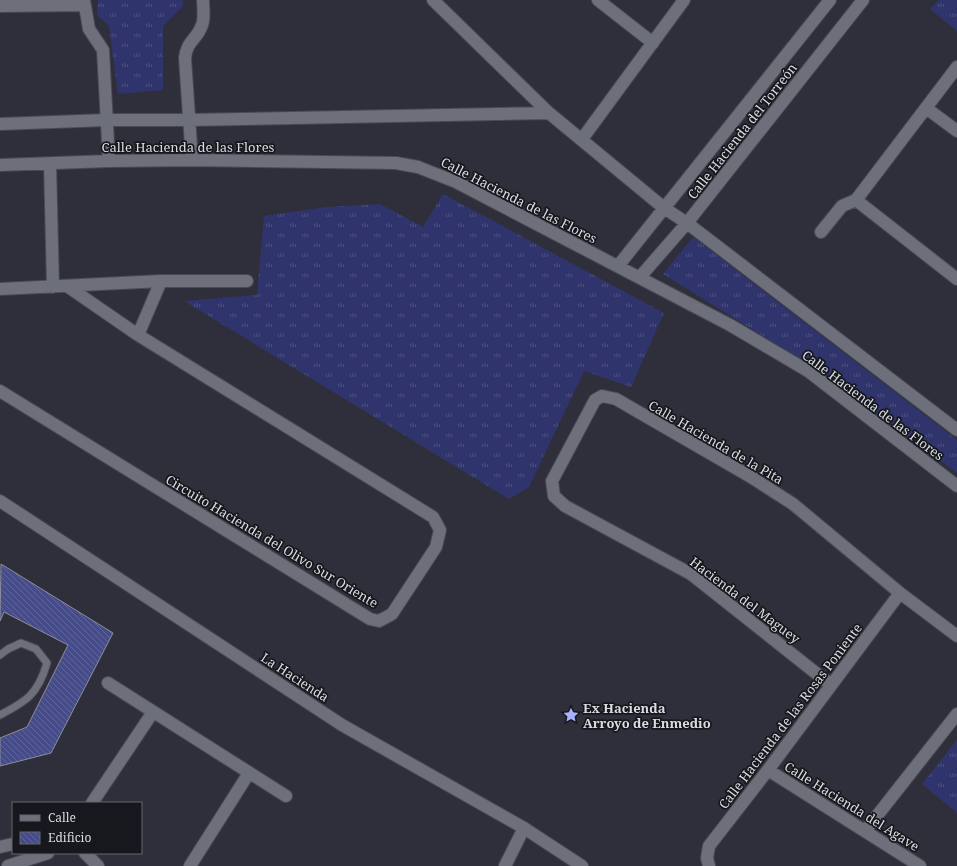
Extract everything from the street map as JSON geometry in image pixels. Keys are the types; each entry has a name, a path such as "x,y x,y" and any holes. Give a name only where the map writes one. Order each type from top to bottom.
{"street":[{"path":"192,160 188,120 186,46 196,36 203,24 203,0"},
{"path":"433,0 549,113 664,208 687,223 957,430"},
{"path":"598,0 653,43"},
{"path":"582,139 684,0"},
{"name":"Calle Hacienda del Torreón","path":"618,266 830,0"},
{"name":"Calle Hacienda del Torreón","path":"640,277 687,223 863,0"},
{"path":"0,6 84,3 89,29 103,50 109,161"},
{"path":"821,232 842,206 856,200 957,67"},
{"path":"926,108 957,132"},
{"name":"Calle Hacienda de las Flores","path":"0,124 106,120 188,120 549,113"},
{"name":"Calle Hacienda de las Flores","path":"0,165 192,160 396,163 418,167 456,182 640,277 676,298 730,325 808,371 957,486"},
{"path":"50,164 53,287"},
{"path":"856,200 957,279"},
{"path":"0,289 161,281 247,281"},
{"path":"138,335 161,281"},
{"name":"Circuito Hacienda del Olivo Sur Oriente","path":"0,391 370,620 379,621 392,614 436,547 440,530 433,517 138,335 67,286"},
{"name":"Calle Hacienda de la Pita","path":"554,496 552,481 595,400 602,396 616,399 781,496 900,593 957,636"},
{"name":"Hacienda del Maguey","path":"554,496 565,506 691,574 831,685"},
{"name":"La Hacienda","path":"0,501 342,725 524,828 582,866"},
{"name":"Calle Hacienda de las Rosas Poniente","path":"708,862 709,846 768,770 900,593"},
{"path":"108,682 286,796"},
{"path":"93,802 153,712"},
{"path":"865,831 957,714"},
{"name":"Calle Hacienda del Agave","path":"768,770 920,866"},
{"path":"190,866 249,773"},
{"path":"505,866 524,828"},
{"path":"0,847 12,844"},
{"path":"8,866 45,854"},
{"path":"86,854 98,866"}],"lane":[{"path":"0,655 8,649 21,643 36,649 47,663 42,681 23,703 0,715"}],"green space":[{"path":"98,0 183,0 183,6 163,26 163,90 118,94 109,26 97,15"},
{"path":"937,0 957,0 957,31 930,9 938,1"},
{"path":"443,194 664,313 631,387 584,371 529,487 509,499 184,301 257,295 264,216 326,207 380,204 423,227"},
{"path":"693,237 957,440 957,473 816,369 663,274"},
{"path":"957,740 957,813 922,784"}],"building":[{"path":"1,564 113,633 51,753 0,766 0,738 27,727 68,645 4,612 0,621"}],"place":[{"name":"Ex Hacienda Arroyo de Enmedio","path":"571,715"}]}
